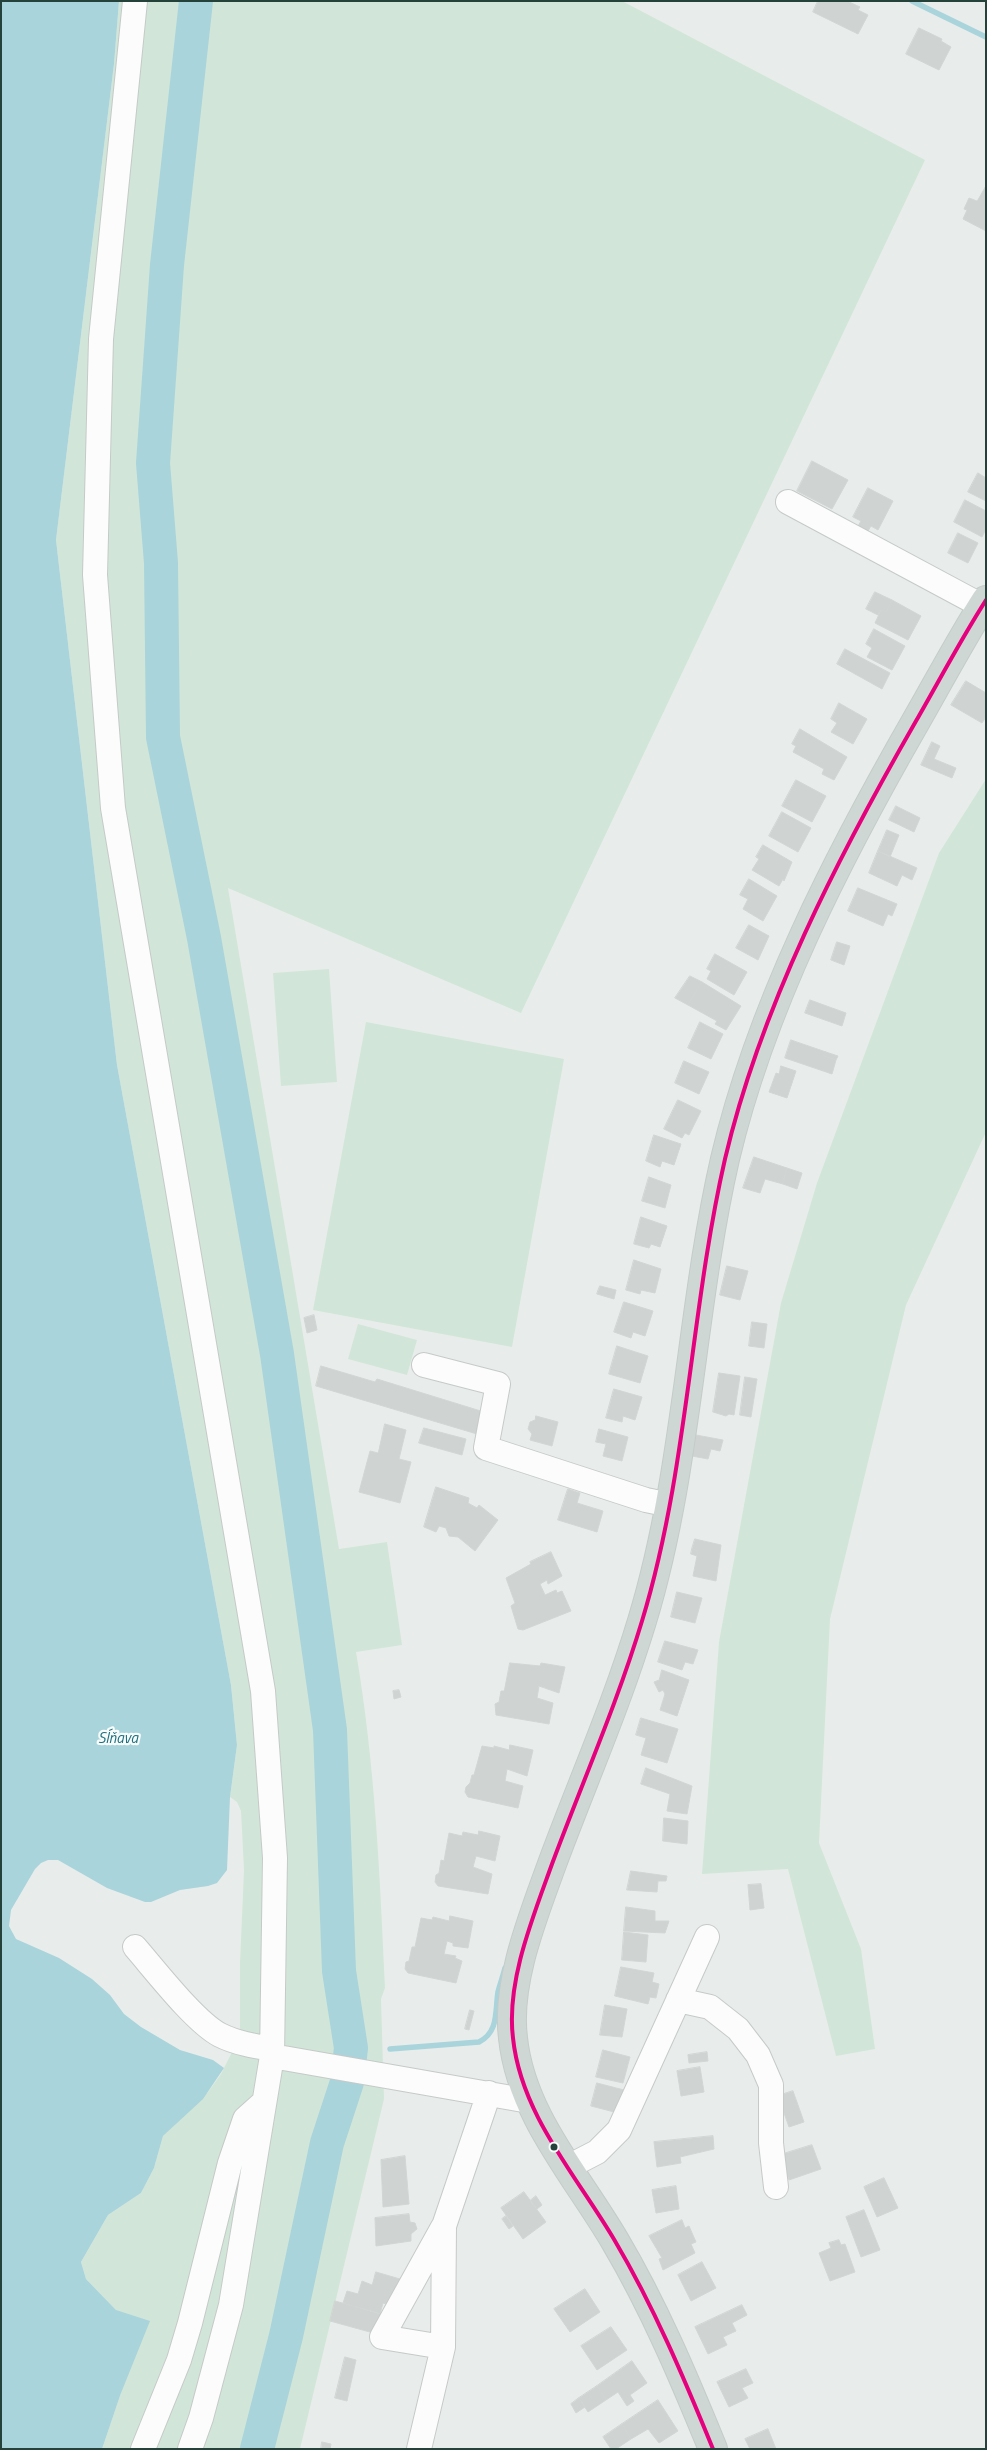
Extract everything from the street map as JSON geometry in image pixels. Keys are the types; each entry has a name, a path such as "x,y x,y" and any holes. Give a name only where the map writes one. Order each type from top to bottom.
{"main road":[{"path":"713,2449 687,2384 650,2306 615,2241 529,2101 517,2070 512,2032 520,1965 534,1914 611,1712 654,1580 670,1505 687,1407 709,1236 726,1154 749,1076 771,1016 812,920 863,818 984,603"}],"street":[{"path":"135,1 101,339 95,575 113,808 263,1691 275,1858 272,2053 231,2305 201,2418 190,2449"},
{"path":"788,502 984,603"},
{"path":"424,1365 498,1384 486,1448 646,1500 670,1505"},
{"path":"568,2167 597,2152 618,2130 706,1937"},
{"path":"135,1947 196,2015 218,2034 232,2040 272,2053 336,2067 529,2101"},
{"path":"678,2000 710,2007 738,2029 758,2055 771,2085 772,2144 776,2187"},
{"path":"443,2347 382,2337 444,2226 489,2093"},
{"path":"143,2449 179,2360 190,2323 220,2198 245,2119 264,2102"},
{"path":"419,2449 443,2347 444,2226"}],"green space":[{"path":"119,1 622,1 925,160 521,1013 228,888 339,1549 387,1542 402,1645 356,1652 368,1735 379,1861 385,1988 381,1999 384,2099 300,2449 102,2449 121,2393 116,2310 86,2279 81,2262 108,2215 141,2193 154,2168 163,2136 208,2092 221,2074 240,2036 240,1963 244,1870 241,1811 237,1802 230,1797 237,1745 231,1685 117,1065 56,540 114,64"},
{"path":"986,779 986,1132 906,1305 830,1619 819,1843 861,1949 875,2049 836,2056 788,1869 702,1874 719,1642 781,1303 817,1183 939,853"},
{"path":"329,969 337,1082 281,1086 273,973"},
{"path":"366,1022 564,1059 512,1347 313,1310"},
{"path":"358,1324 417,1340 407,1375 348,1359"}],"water":[{"name":"Sĺňava","path":"1,1 119,1 114,64 56,540 117,1065 231,1685 237,1745 230,1797 227,1870 217,1883 180,1890 151,1902 145,1902 107,1888 58,1860 48,1860 41,1863 35,1869 11,1910 9,1926 16,1939 59,1958 92,1979 110,1995 124,2014 141,2027 180,2050 213,2060 224,2068 203,2099 163,2136 154,2168 141,2193 108,2215 81,2262 86,2279 116,2310 150,2321 121,2393 102,2449 1,2449"}],"building":[{"path":"818,1 847,1 860,7 858,10 868,15 858,34 813,12"},
{"path":"919,28 942,39 941,41 951,47 939,70 906,54"},
{"path":"986,186 986,231 963,219 967,210 964,209 969,198 977,201"},
{"path":"812,461 848,480 832,509 797,491"},
{"path":"978,473 986,478 986,501 968,492"},
{"path":"868,488 893,501 878,530 871,526 868,531 858,526 861,521 853,517"},
{"path":"965,500 986,511 986,529 982,537 954,522"},
{"path":"958,533 978,543 968,563 948,553"},
{"path":"875,592 892,600 886,612 881,610 878,615 866,609"},
{"path":"892,600 921,616 908,640 875,623 881,610 886,612"},
{"path":"874,629 905,646 892,670 867,657 872,648 866,644"},
{"path":"845,649 890,673 882,689 837,664"},
{"path":"966,681 986,693 986,717 982,723 951,705"},
{"path":"839,703 867,719 853,744 831,732 837,723 831,719"},
{"path":"800,729 847,757 834,780 822,774 824,769 793,752 796,746 792,744"},
{"path":"932,742 940,746 934,759 956,768 952,778 921,765"},
{"path":"796,780 826,796 812,822 782,806"},
{"path":"896,806 920,818 914,832 889,820"},
{"path":"782,812 811,828 798,852 769,836"},
{"path":"887,830 899,835 890,857 878,851"},
{"path":"763,845 792,862 784,881 783,879 779,886 752,870 759,859 756,857"},
{"path":"878,851 917,868 912,880 902,875 897,886 869,873"},
{"path":"749,879 777,896 763,921 743,909 748,899 740,895"},
{"path":"858,888 897,904 892,916 888,914 883,926 848,911"},
{"path":"749,925 769,936 758,960 736,948"},
{"path":"837,942 850,946 844,965 831,960"},
{"path":"715,954 747,972 734,995 707,979 711,971 707,969"},
{"path":"690,976 702,982 688,1005 675,998"},
{"path":"702,982 741,1006 726,1030 715,1024 717,1021 688,1005"},
{"path":"810,1000 846,1013 842,1026 805,1013"},
{"path":"700,1022 723,1034 711,1059 688,1048"},
{"path":"791,1040 826,1052 824,1056 836,1060 832,1074 785,1058"},
{"path":"826,1052 838,1056 836,1060 824,1056"},
{"path":"684,1061 709,1072 699,1094 675,1083"},
{"path":"781,1066 796,1071 787,1098 769,1092 776,1073 779,1074"},
{"path":"678,1100 701,1111 689,1135 685,1133 682,1138 664,1129"},
{"path":"654,1135 681,1144 674,1165 662,1161 660,1167 646,1161"},
{"path":"754,1157 787,1168 783,1184 765,1179 760,1193 743,1188"},
{"path":"787,1168 802,1173 797,1189 783,1184"},
{"path":"649,1177 671,1185 665,1208 642,1201"},
{"path":"641,1217 667,1226 660,1247 651,1244 649,1248 634,1244"},
{"path":"634,1260 661,1269 655,1293 641,1290 640,1294 626,1290"},
{"path":"727,1266 748,1271 740,1300 720,1295"},
{"path":"600,1286 616,1290 614,1299 597,1294"},
{"path":"624,1302 653,1311 645,1336 633,1332 631,1338 614,1332"},
{"path":"314,1315 317,1330 307,1333 304,1318"},
{"path":"752,1322 767,1324 764,1348 749,1346"},
{"path":"617,1346 648,1356 640,1383 609,1374"},
{"path":"321,1366 375,1382 377,1379 484,1412 477,1434 316,1386"},
{"path":"719,1373 740,1376 734,1415 729,1414 726,1416 713,1412"},
{"path":"745,1377 757,1379 751,1417 740,1415"},
{"path":"614,1389 642,1397 635,1420 623,1416 622,1422 606,1418"},
{"path":"536,1416 558,1422 552,1446 530,1440 532,1434 528,1429 530,1422 535,1420"},
{"path":"385,1424 406,1430 399,1459 411,1462 400,1503 359,1492 370,1451 378,1453"},
{"path":"424,1428 466,1439 462,1455 419,1443"},
{"path":"599,1429 628,1437 622,1461 603,1456 606,1444 596,1442"},
{"path":"696,1435 723,1440 720,1451 711,1449 708,1459 692,1456"},
{"path":"436,1487 469,1498 468,1503 477,1508 479,1505 498,1520 475,1551 458,1537 449,1536 446,1528 439,1526 436,1532 424,1527"},
{"path":"568,1489 580,1493 577,1503 603,1511 597,1532 558,1520"},
{"path":"695,1539 721,1545 716,1581 693,1576 698,1551 692,1549"},
{"path":"692,1549 698,1551 697,1556 691,1554"},
{"path":"551,1552 562,1576 548,1584 547,1580 540,1584 545,1595 556,1590 557,1593 562,1591 571,1611 523,1630 518,1629 511,1606 515,1603 506,1578 531,1564 530,1562"},
{"path":"677,1592 702,1598 695,1623 671,1617"},
{"path":"665,1641 698,1650 693,1664 685,1662 682,1670 658,1662"},
{"path":"510,1663 540,1666 541,1663 565,1667 559,1693 539,1686 537,1698 553,1703 549,1724 496,1715 495,1704 499,1702 501,1691 504,1691"},
{"path":"662,1670 689,1680 677,1716 660,1710 665,1694 663,1690 659,1692 654,1682 659,1680"},
{"path":"399,1690 401,1697 394,1699 393,1691"},
{"path":"641,1718 678,1729 667,1763 641,1755 646,1738 636,1735"},
{"path":"510,1745 533,1750 527,1776 507,1769 505,1781 523,1786 518,1808 468,1797 465,1792 466,1787 470,1783 472,1775 474,1775 482,1746 494,1748 494,1746 509,1750"},
{"path":"646,1768 692,1786 687,1814 667,1811 670,1794 641,1784"},
{"path":"664,1818 688,1821 687,1844 663,1841"},
{"path":"479,1831 500,1836 495,1861 476,1856 473,1867 492,1874 488,1894 438,1886 435,1882 436,1875 439,1873 441,1860 444,1861 449,1833 462,1836 463,1832 478,1835"},
{"path":"631,1871 667,1876 666,1881 658,1881 657,1892 627,1890"},
{"path":"761,1884 764,1908 750,1910 748,1885"},
{"path":"626,1907 655,1911 655,1921 669,1921 665,1933 624,1931"},
{"path":"450,1916 473,1921 468,1948 453,1946 453,1943 447,1941 444,1954 456,1956 455,1958 462,1961 456,1983 408,1973 405,1969 406,1962 409,1961 412,1947 415,1947 421,1918 432,1920 433,1917 449,1921"},
{"path":"624,1932 648,1935 646,1962 622,1960"},
{"path":"621,1967 654,1973 652,1982 659,1984 656,1998 650,1997 648,2004 615,1996"},
{"path":"605,2005 627,2009 622,2037 600,2035"},
{"path":"470,2010 474,2011 469,2030 465,2029"},
{"path":"603,2050 630,2057 623,2083 596,2077"},
{"path":"707,2052 708,2061 689,2063 688,2055"},
{"path":"700,2067 704,2092 681,2096 677,2071"},
{"path":"597,2083 624,2090 618,2113 591,2106"},
{"path":"793,2091 804,2122 789,2127 778,2096"},
{"path":"713,2136 714,2149 680,2157 681,2163 657,2167 654,2142"},
{"path":"812,2145 821,2169 789,2180 780,2155"},
{"path":"405,2156 409,2204 383,2207 381,2160"},
{"path":"884,2178 898,2208 877,2217 864,2187"},
{"path":"676,2186 679,2209 656,2213 652,2190"},
{"path":"524,2192 546,2222 523,2239 501,2208"},
{"path":"536,2196 542,2205 537,2209 530,2201"},
{"path":"864,2210 880,2250 861,2257 846,2217"},
{"path":"409,2214 410,2222 415,2223 417,2229 411,2234 411,2241 376,2246 375,2218"},
{"path":"506,2216 513,2226 509,2229 502,2219"},
{"path":"682,2220 685,2228 689,2226 696,2242 691,2244 695,2253 663,2270 659,2259 662,2258 649,2236"},
{"path":"839,2240 841,2245 845,2244 855,2272 830,2281 819,2253 831,2248 829,2243"},
{"path":"702,2262 716,2288 691,2301 678,2275"},
{"path":"376,2272 400,2279 392,2306 383,2303 380,2314 343,2303 347,2291 358,2294 362,2281 372,2285"},
{"path":"585,2289 600,2312 570,2332 554,2309"},
{"path":"335,2301 382,2314 377,2334 330,2321"},
{"path":"742,2305 747,2315 732,2323 736,2331 723,2337 727,2345 708,2354 695,2327"},
{"path":"611,2327 627,2350 597,2370 581,2346"},
{"path":"345,2357 356,2360 347,2401 335,2398"},
{"path":"632,2361 647,2383 630,2395 634,2401 627,2406 618,2392 606,2400 597,2386"},
{"path":"746,2369 753,2383 742,2388 748,2398 729,2407 717,2382"},
{"path":"597,2386 606,2400 588,2412 579,2398"},
{"path":"579,2398 585,2407 576,2413 571,2404"},
{"path":"658,2400 678,2431 659,2443 648,2429 631,2439 622,2424"},
{"path":"622,2424 631,2439 616,2449 611,2449 603,2437"},
{"path":"768,2429 776,2449 750,2449 745,2439"},
{"path":"322,2442 331,2444 330,2449 321,2449"}],"waterway":[{"path":"196,1 167,265 153,463 161,563 163,737 204,938 277,1354 330,1730 339,1971 351,2048 347,2082 327,2143 286,2336 257,2449"},
{"path":"912,1 986,37"},
{"path":"390,2049 479,2042 485,2038 493,2027 498,1992 505,1968"},
{"path":"351,2048 361,2049"}],"transit line":[{"path":"713,2449 680,2369 643,2291 615,2241 553,2144 527,2093 518,2066 513,2038 513,1995 529,1928 622,1683 642,1621 657,1564 679,1449 713,1217 725,1159 740,1102 759,1045 805,934 858,825 986,600"}]}
